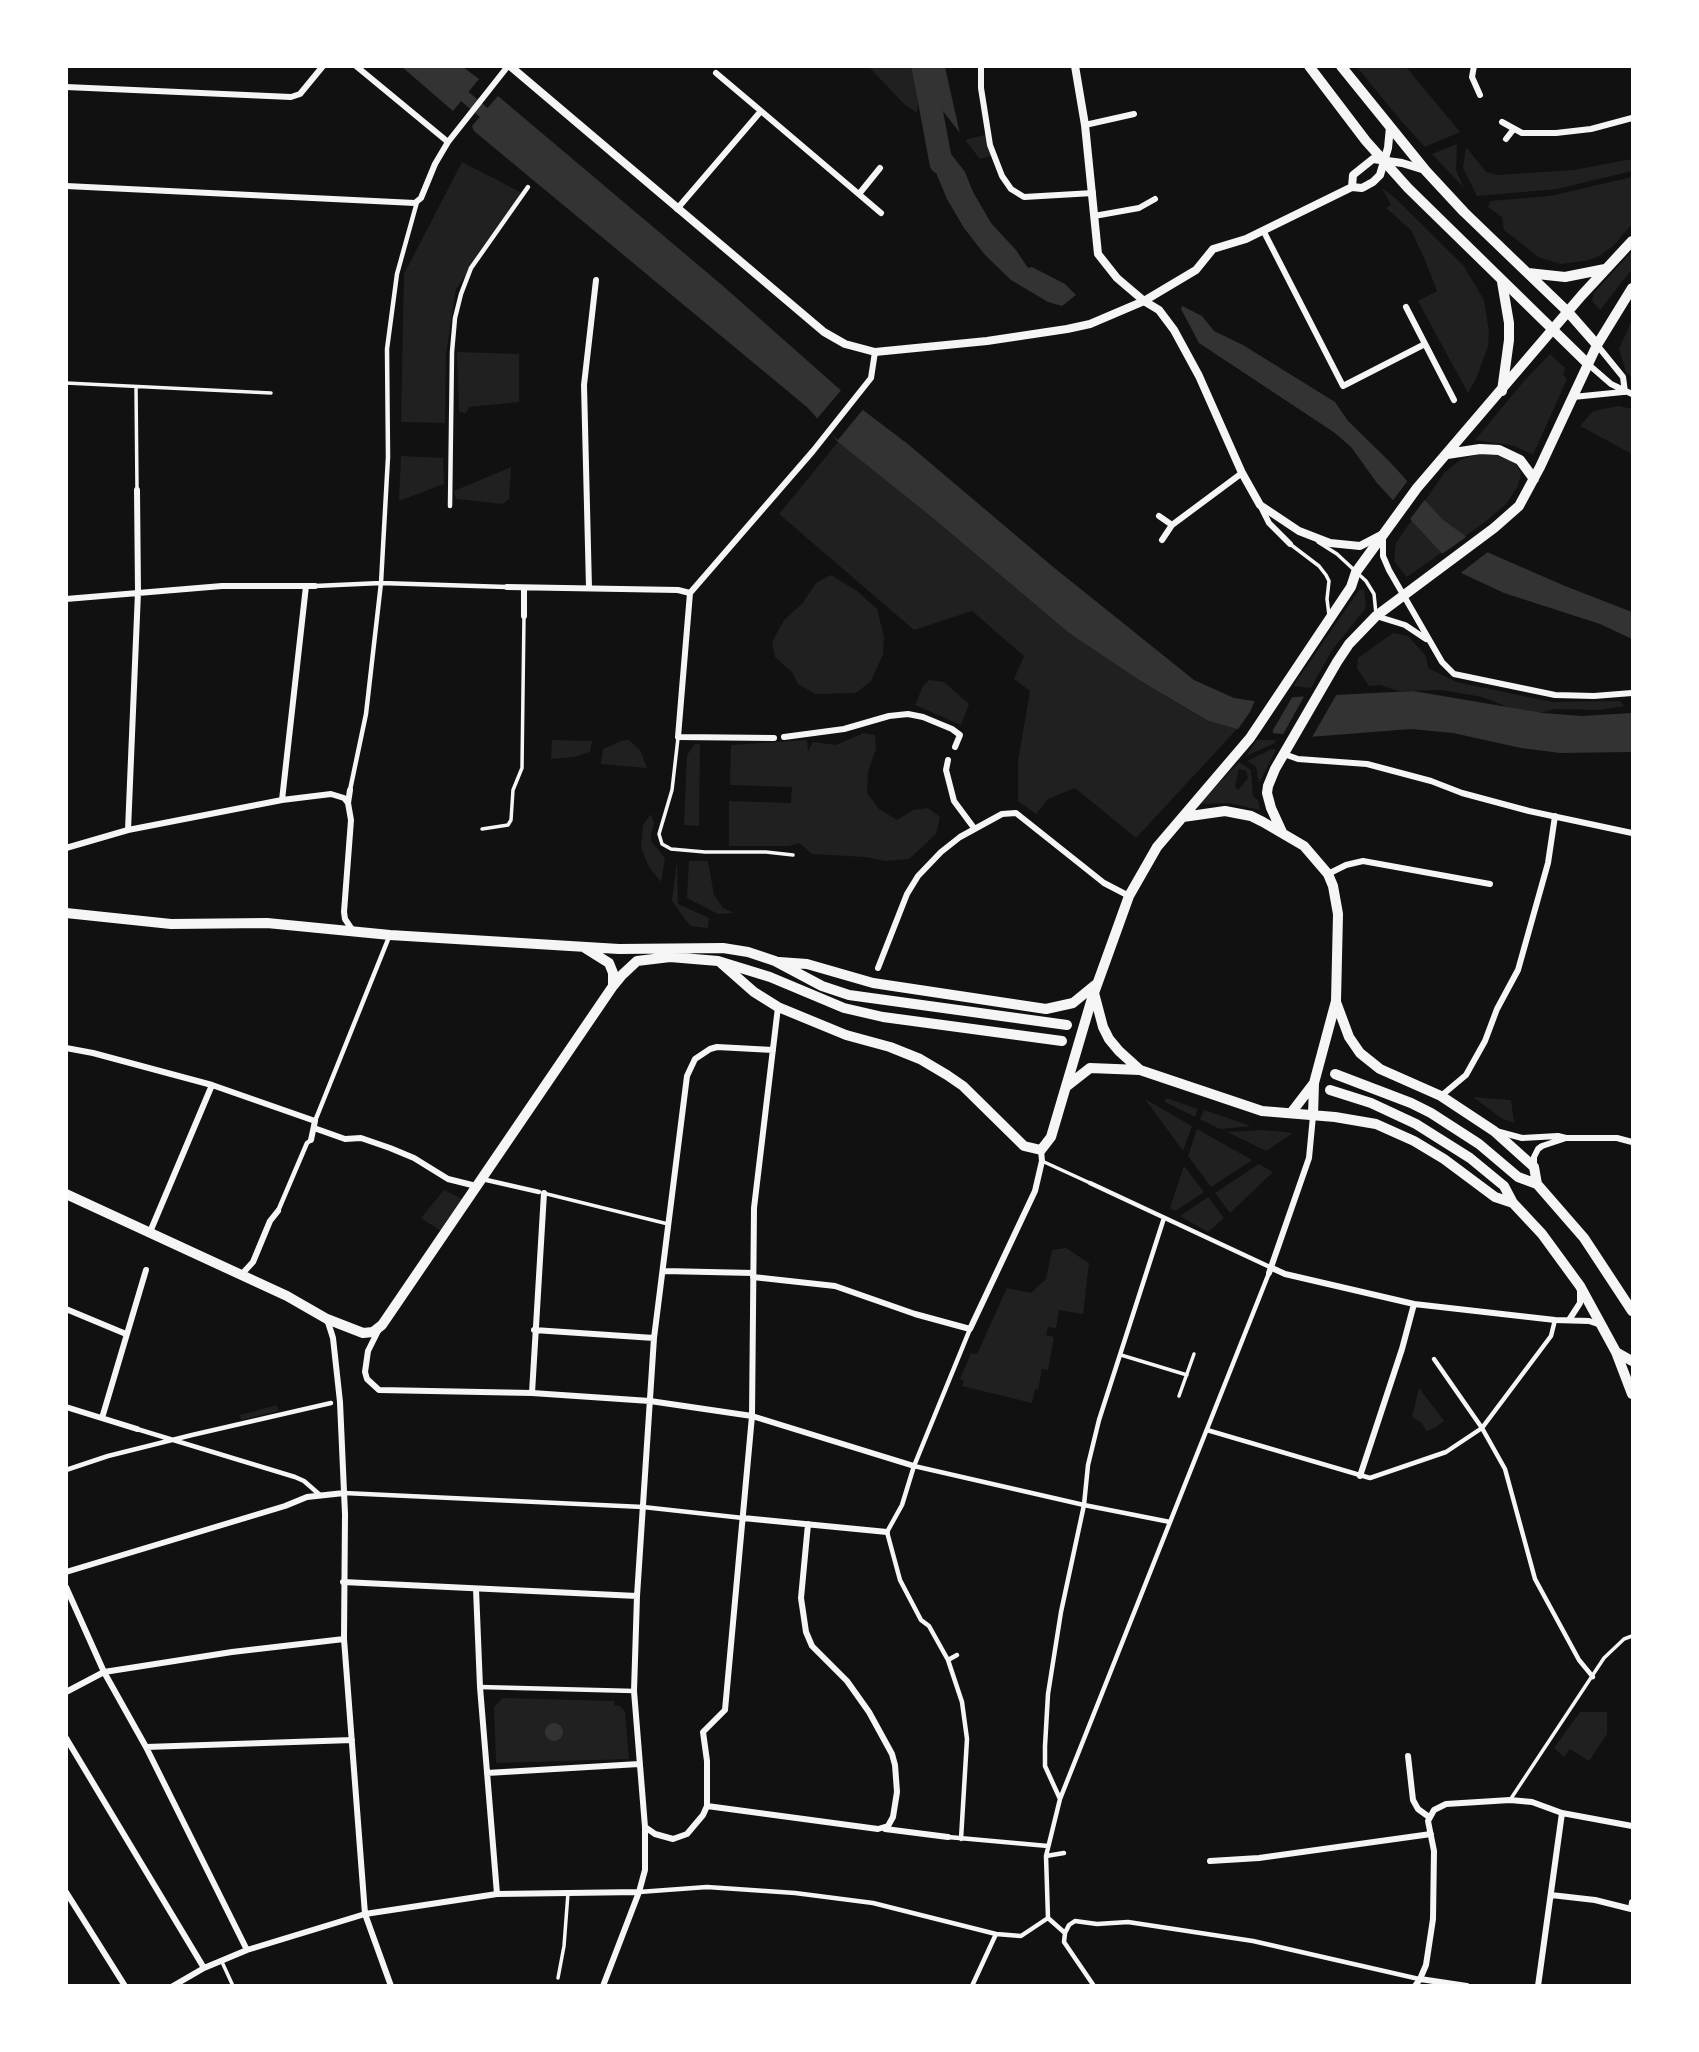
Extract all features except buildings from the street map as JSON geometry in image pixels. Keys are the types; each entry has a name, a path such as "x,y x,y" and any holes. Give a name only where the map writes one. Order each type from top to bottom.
{"main road":[{"path":"1308,66 1384,162 1502,282 1588,363"},
{"path":"1341,66 1426,171 1464,212 1568,312 1597,345"},
{"path":"718,961 754,992 778,1007 846,1035 890,1047 920,1059 963,1086 1024,1146 1042,1156 1067,1086 1098,980 1129,896 1157,847 1250,738 1351,587 1356,572 1417,488 1568,312 1633,242"},
{"path":"1528,273 1565,277 1606,269"},
{"path":"1502,282 1510,323 1502,391"},
{"path":"1282,832 1270,808 1267,793 1271,777 1349,644 1376,616 1477,541 1519,506 1597,345 1633,288"},
{"path":"1447,454 1480,449 1499,450 1520,460 1534,479"},
{"path":"1183,817 1214,811 1251,816 1304,846 1328,874 1338,914 1336,1001 1314,1083 1313,1116"},
{"path":"66,913 171,924 267,923 390,935 583,946 723,948 775,961 807,964 873,983 1046,1009 1073,1003 1087,993 1098,980"},
{"path":"583,946 609,963 613,973 613,986"},
{"path":"66,1194 363,1334 373,1332 382,1325 613,986 637,961 670,957 718,961 771,978 844,1008 1062,1041"},
{"path":"775,961 822,986 849,995 1067,1025"},
{"path":"1094,993 1109,1039 1140,1070"},
{"path":"1336,1001 1349,1037 1360,1053 1380,1069 1441,1096 1494,1131 1534,1167 1537,1184"},
{"path":"1067,1086 1090,1068 1140,1070 1273,1114 1362,1121 1388,1128 1444,1159 1495,1196 1513,1203"},
{"path":"1335,1074 1411,1102 1479,1144 1518,1177 1537,1184 1584,1237 1633,1311"},
{"path":"1291,1114 1314,1083"},
{"path":"1330,1090 1386,1109 1444,1140 1504,1186 1513,1203 1555,1249 1580,1286 1616,1352 1633,1394"},
{"path":"1616,1352 1633,1361"}],"street":[{"path":"66,87 291,97 300,93 323,66"},
{"path":"356,66 448,142"},
{"path":"353,931 344,912 351,820 348,803 366,714 382,583 388,457 387,349 397,274 418,202 448,142 509,66 824,332 845,344 875,352 987,341 1068,329 1090,324 1143,301 1196,270 1213,248 1230,245 1264,232 1352,187 1363,188 1373,182 1380,175 1390,127"},
{"path":"981,66 981,88 990,145 1002,176 1011,189 1024,197 1093,193"},
{"path":"1075,66 1085,125 1098,254 1117,278 1143,301 1159,310 1174,330 1199,376 1242,473 1269,523 1290,544"},
{"path":"1474,66 1472,77 1480,95"},
{"path":"716,73 881,213"},
{"path":"677,209 761,111"},
{"path":"1085,125 1134,114"},
{"path":"1502,122 1522,133 1556,133 1633,118"},
{"path":"1506,139 1513,130"},
{"path":"1352,187 1353,176 1373,159 1402,163 1426,171"},
{"path":"859,194 880,168"},
{"path":"66,186 418,202"},
{"path":"450,506 455,318 471,268 528,187"},
{"path":"1094,216 1139,208 1155,199"},
{"path":"1264,232 1343,386 1425,344"},
{"path":"589,589 584,385 596,280"},
{"path":"1406,307 1454,400"},
{"path":"1597,345 1623,377 1629,393"},
{"path":"774,737 678,737 691,593 827,435 871,378 875,352"},
{"path":"1588,363 1611,384 1629,393"},
{"path":"1573,397 1629,393"},
{"path":"1162,540 1172,524 1242,473"},
{"path":"128,831 138,593 137,489"},
{"path":"1260,505 1305,534 1330,542 1360,546 1386,531"},
{"path":"1159,516 1172,524"},
{"path":"1386,531 1383,556 1430,643 1449,670 1471,679 1555,695 1633,693"},
{"path":"66,599 222,586 382,583 678,590 691,593"},
{"path":"282,800 306,586"},
{"path":"524,587 524,616"},
{"path":"1376,616 1405,625 1430,643"},
{"path":"785,737 844,729 889,716 908,715 923,717 960,735 955,747"},
{"path":"1284,754 1298,759 1367,764 1431,781 1462,793 1633,833"},
{"path":"948,760 946,770 954,801 974,828"},
{"path":"66,848 128,831 282,800 331,794 344,798 348,803"},
{"path":"878,968 907,894 918,876 941,852 974,828 1002,814 1016,813 1104,883 1129,896"},
{"path":"1441,1096 1466,1075 1518,970 1548,863 1555,816"},
{"path":"1328,874 1346,865 1363,861 1490,884"},
{"path":"242,1275 253,1262 307,1143 311,1140 390,935"},
{"path":"645,1827 666,1839 680,1837 696,1825 707,1806 704,1732 725,1710 752,1416 754,1208 778,1007"},
{"path":"604,1986 645,1870 645,1827 634,1690 637,1596 654,1338 687,1076 701,1054 717,1047 773,1050"},
{"path":"66,1048 212,1086 345,1139 361,1138 390,1148 414,1158 448,1180 541,1192 532,1393"},
{"path":"150,1233 212,1086"},
{"path":"1065,1933 1048,1917 1046,1856 1060,1799 1270,1271 1309,1158 1313,1116"},
{"path":"1494,1131 1522,1138 1617,1138 1633,1142"},
{"path":"1534,1167 1534,1157 1538,1149 1566,1138"},
{"path":"961,1839 967,1739 962,1702 948,1660 929,1626 921,1620 909,1601 900,1580 887,1532 902,1505 914,1466 970,1329 1035,1191 1042,1156"},
{"path":"1090,1183 1270,1271 1414,1304 1555,1320 1589,1321 1601,1325"},
{"path":"1060,1799 1045,1766 1053,1641 1084,1505 1088,1465 1099,1420 1164,1218"},
{"path":"103,1418 146,1270"},
{"path":"664,1271 753,1275 835,1286 915,1314 970,1329"},
{"path":"1569,1320 1580,1303 1580,1286"},
{"path":"1360,1476 1414,1304"},
{"path":"66,1309 126,1334"},
{"path":"327,1319 333,1338 340,1402 345,1493 344,1639 365,1914 391,1986"},
{"path":"1207,1430 1370,1478 1446,1452 1482,1428 1551,1336 1555,1320"},
{"path":"382,1325 366,1359 368,1379 379,1390 532,1393 650,1401 752,1416 914,1466 1170,1522"},
{"path":"534,1330 654,1338"},
{"path":"1434,1359 1482,1428 1505,1469 1535,1579 1579,1660 1593,1677"},
{"path":"66,1470 108,1456 331,1403"},
{"path":"66,1407 295,1477 320,1495"},
{"path":"66,1572 307,1497 345,1493 643,1507 887,1532"},
{"path":"808,1524 801,1598 806,1632 812,1646 847,1681 869,1712 892,1754 897,1792 893,1817 885,1829"},
{"path":"343,1582 637,1596"},
{"path":"66,1587 104,1672 146,1747 247,1950"},
{"path":"476,1589 480,1687 497,1894"},
{"path":"66,1692 104,1672 232,1652 344,1639"},
{"path":"948,1660 957,1655"},
{"path":"480,1687 634,1690"},
{"path":"66,1738 204,1968"},
{"path":"146,1747 352,1740"},
{"path":"1408,1756 1413,1800 1418,1809 1429,1817"},
{"path":"487,1773 639,1764"},
{"path":"1415,1986 1429,1951 1434,1906 1434,1851 1429,1817 1434,1810 1446,1804 1510,1800 1532,1802 1562,1813 1633,1826"},
{"path":"707,1806 961,1839 1048,1846"},
{"path":"1538,1986 1562,1813"},
{"path":"1210,1861 1259,1858 1431,1834"},
{"path":"1046,1856 1064,1853"},
{"path":"173,1986 204,1968 247,1950 365,1914 497,1894 639,1892 707,1887 795,1893 873,1903 996,1934 1021,1936 1048,1917"},
{"path":"66,1892 125,1986"},
{"path":"1551,1895 1632,1906"},
{"path":"1094,1986 1064,1941 1069,1924 1075,1921 1097,1924 1128,1922 1253,1941 1420,1979 1467,1986"},
{"path":"972,1986 996,1934"}],"lane":[{"path":"66,383 271,393"},
{"path":"136,387 137,489"},
{"path":"1305,534 1337,554 1356,572 1374,594 1376,616"},
{"path":"1290,544 1319,566 1326,575 1329,581 1327,599 1330,618"},
{"path":"482,829 503,828 508,825 511,820 513,790 522,768 524,616"},
{"path":"678,737 672,790 659,834 662,844 671,849 695,852 793,855"},
{"path":"1042,1156 1090,1183"},
{"path":"541,1192 670,1224"},
{"path":"1121,1354 1187,1375"},
{"path":"1179,1396 1194,1354"},
{"path":"1510,1800 1612,1650 1623,1639 1633,1636"},
{"path":"558,1978 564,1946 568,1892"},
{"path":"221,1960 233,1986"}],"shaded area":[{"path":"402,67 463,67 479,79 453,111"},
{"path":"869,67 916,67 920,81 917,113 905,105"},
{"path":"916,67 945,67 960,134 918,80"},
{"path":"1357,67 1406,67 1460,132 1425,147"},
{"path":"498,96 723,286 863,410 1194,680 1234,698 1254,701 1413,691 1543,713 1582,716 1632,713 1632,752 1560,753 1521,748 1453,733 1411,729 1309,737 1237,729 1208,721 1139,680 1069,633 838,442 808,408 474,131 472,126"},
{"path":"921,115 965,172 991,223 1016,250 1028,268 1032,267 1065,284 1076,295 1062,306 1048,302 1011,280 985,255 964,228 947,199 937,175"},
{"path":"988,134 994,155 980,159 965,140"},
{"path":"1457,144 1456,170 1464,188 1432,154"},
{"path":"1466,147 1486,172 1498,175 1574,170 1632,159 1632,171 1557,189 1477,196 1463,168"},
{"path":"462,162 524,194 456,289 446,354 445,423 401,422 404,274"},
{"path":"1632,177 1632,224 1614,245 1598,257 1584,261 1561,264 1540,258 1504,230 1502,217 1488,207 1490,201 1550,196"},
{"path":"1382,188 1463,265 1484,300 1489,332 1488,346 1468,393 1418,301 1437,291 1425,260 1411,230 1386,208 1391,205"},
{"path":"1632,251 1632,269 1600,310 1592,301 1594,293"},
{"path":"1182,306 1202,316 1214,331 1243,345 1335,402 1348,421 1442,519 1487,552 1632,612 1632,639 1600,624 1504,593 1459,572 1377,483 1351,447 1335,433 1199,343 1181,309"},
{"path":"1632,320 1632,377 1626,372 1619,349"},
{"path":"457,352 519,354 519,402 469,407 466,413 459,412"},
{"path":"1550,354 1565,368 1563,375 1567,379 1533,455 1515,446 1475,440 1524,381"},
{"path":"1619,406 1632,409 1632,454 1580,426 1593,411"},
{"path":"838,442 1069,633 1207,721 1237,729 1136,838 1075,788 1048,799 1036,814 1018,801 1018,761 1030,691 1014,679 1024,656 972,611 914,630 779,514"},
{"path":"1478,454 1493,454 1514,461 1521,473 1518,486 1506,504 1485,522 1407,577 1394,561 1396,543 1444,473 1460,460"},
{"path":"401,456 443,458 444,484 399,501"},
{"path":"511,467 509,499 503,504 456,499 454,491"},
{"path":"831,575 857,591 877,609 884,637 883,654 871,681 856,693 816,694 798,684 792,672 775,657 772,642 784,620 802,604 816,583"},
{"path":"1364,589 1366,608 1332,650 1311,688 1293,686 1359,590"},
{"path":"1393,633 1408,636 1426,656 1428,668 1456,682 1552,702 1620,701 1624,706 1599,710 1554,709 1540,713 1510,708 1482,697 1442,690 1399,691 1380,685 1369,686 1357,668 1358,658"},
{"path":"929,680 944,682 969,704 961,725 915,705 923,686"},
{"path":"864,733 875,735 876,749 868,772 867,793 879,809 897,820 913,810 928,808 940,817 936,834 909,859 885,861 812,854 799,843 789,846 729,846 729,801 791,803 792,787 730,785 731,745 807,740 808,751 813,742 836,745"},
{"path":"552,740 592,741 590,752 551,759"},
{"path":"629,740 640,750 647,768 601,764 603,749"},
{"path":"1257,740 1276,740 1275,743 1246,756"},
{"path":"695,744 700,744 699,826 684,825 687,755"},
{"path":"1272,749 1276,750 1259,783 1256,767 1247,761"},
{"path":"1239,762 1251,770 1253,796 1258,800 1260,810 1229,803 1201,802","holes":["1239,769 1246,771 1248,778 1238,790 1235,786"]},
{"path":"651,814 654,824 651,841 665,858 661,882 649,867 641,847 643,825"},
{"path":"677,860 678,904 709,918 708,928 690,926 672,901"},
{"path":"689,861 708,861 714,895 723,908 734,913 718,914 687,898"},
{"path":"1473,1097 1511,1100 1514,1123 1501,1118"},
{"path":"1166,1098 1198,1109 1195,1117 1165,1102"},
{"path":"1145,1099 1192,1126 1183,1151"},
{"path":"1204,1110 1251,1126 1220,1129 1200,1119"},
{"path":"1197,1129 1252,1160 1211,1187 1188,1156"},
{"path":"1264,1130 1293,1133 1266,1151 1227,1132"},
{"path":"1259,1164 1273,1172 1230,1213 1215,1193"},
{"path":"1184,1166 1204,1192 1175,1211 1170,1208"},
{"path":"444,1190 470,1203 447,1235 421,1218"},
{"path":"1208,1197 1224,1218 1208,1232 1180,1216"},
{"path":"1066,1248 1089,1263 1083,1314 1059,1310 1056,1328 1048,1327 1046,1335 1054,1337 1048,1370 1042,1369 1032,1403 962,1386 964,1380 960,1379 971,1353 977,1354 1007,1288 1031,1293 1046,1279 1052,1250"},
{"path":"1419,1388 1444,1421 1426,1431 1422,1423 1412,1417"},
{"path":"277,1405 278,1411 241,1420 240,1415"},
{"path":"503,1698 614,1701 614,1705 620,1706 625,1712 629,1759 496,1763 494,1707"},
{"path":"1580,1712 1607,1712 1607,1734 1589,1761 1570,1749 1564,1757 1554,1748"},
{"path":"554,1723 560,1726 563,1732 560,1738 554,1741 548,1738 545,1732 548,1726"}],"pier":[{"path":"920,81 963,137 958,136 917,84"},
{"path":"843,388 865,407 838,440 815,421"},
{"path":"1409,479 1426,498 1408,522 1391,503"},
{"path":"1469,535 1489,551 1458,575 1439,556"},
{"path":"1338,692 1311,739 1281,738 1306,693"},
{"path":"1294,694 1273,730 1273,737 1236,732 1256,698"}],"waterway":[{"path":"429,66 496,123"},
{"path":"923,66 941,163"}]}
